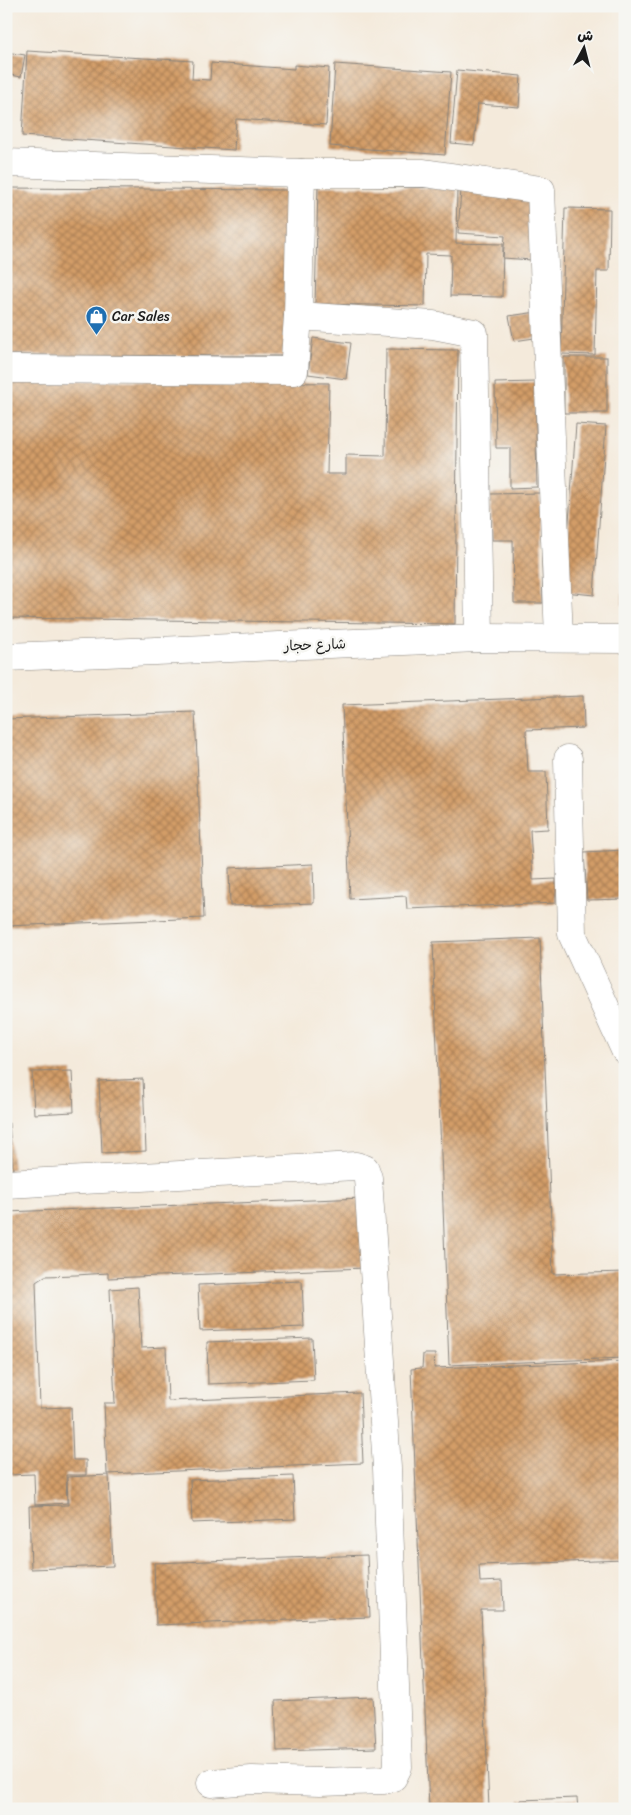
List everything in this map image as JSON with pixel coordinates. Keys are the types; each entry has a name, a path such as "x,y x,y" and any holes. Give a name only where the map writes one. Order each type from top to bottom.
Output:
{"lane":[{"path":"6,163 302,173 424,172 541,190 559,638"},
{"path":"6,369 294,371 298,316 302,173"},
{"path":"298,316 433,325 474,333 479,638"},
{"name":"شارع حجار","path":"6,657 479,638 625,639"},
{"path":"568,759 572,934 625,1050"},
{"path":"6,1184 356,1166 365,1169 368,1178 387,1468 398,1766 393,1777 384,1780 320,1782 252,1780 211,1783"}],"building":[{"path":"27,51 193,61 192,79 210,80 211,63 294,69 294,65 329,68 326,125 236,119 234,150 22,136"},
{"path":"6,52 25,55 21,77 6,74"},
{"path":"335,64 451,72 445,155 330,146"},
{"path":"457,70 521,76 519,107 478,104 474,145 451,143"},
{"path":"318,186 457,188 456,243 503,244 502,297 450,296 451,255 426,254 425,306 315,304"},
{"path":"6,188 287,190 287,356 6,355"},
{"path":"461,189 537,194 532,260 503,258 505,236 458,233"},
{"path":"565,208 610,209 609,271 597,271 595,355 561,354"},
{"path":"537,312 541,337 514,341 509,316"},
{"path":"313,338 351,343 346,379 308,374"},
{"path":"386,349 458,350 455,624 6,618 6,379 329,383 327,474 346,474 346,455 385,456"},
{"path":"564,357 607,357 607,413 564,413"},
{"path":"535,382 537,487 510,488 510,448 496,448 495,383"},
{"path":"576,424 606,426 594,595 564,592"},
{"path":"540,493 543,603 514,603 513,540 492,540 490,494"},
{"path":"623,507 625,507 625,605 622,605"},
{"path":"583,696 584,728 526,730 528,772 546,772 548,829 530,830 533,880 556,879 556,903 407,909 406,896 350,899 342,705"},
{"path":"195,712 204,918 6,926 6,719"},
{"path":"625,850 625,899 587,900 584,852"},
{"path":"313,864 314,903 230,906 229,868"},
{"path":"540,938 553,1274 625,1272 625,1358 449,1365 433,942"},
{"path":"72,1071 74,1112 34,1114 32,1072"},
{"path":"143,1079 146,1151 102,1153 99,1081"},
{"path":"6,1123 9,1123 13,1169 6,1170"},
{"path":"363,1198 365,1268 108,1278 108,1273 45,1276 36,1282 40,1408 71,1407 73,1460 86,1460 86,1475 66,1475 67,1503 35,1505 34,1474 6,1475 6,1212"},
{"path":"302,1281 304,1327 200,1331 198,1285"},
{"path":"138,1287 141,1348 166,1347 168,1401 360,1393 363,1463 107,1474 104,1403 115,1403 110,1289"},
{"path":"312,1338 314,1380 208,1384 207,1342"},
{"path":"423,1354 435,1354 434,1368 625,1361 625,1560 479,1565 480,1582 502,1581 503,1610 481,1610 489,1809 429,1809 411,1369 422,1368"},
{"path":"109,1475 113,1566 31,1569 29,1506 68,1505 67,1477"},
{"path":"293,1476 295,1519 192,1523 190,1480"},
{"path":"367,1555 370,1617 156,1625 154,1563"},
{"path":"373,1697 376,1748 277,1751 275,1701"},
{"path":"577,1798 578,1809 520,1809 520,1800"}],"place":[{"name":"Car Sales","path":"96,335"}]}
